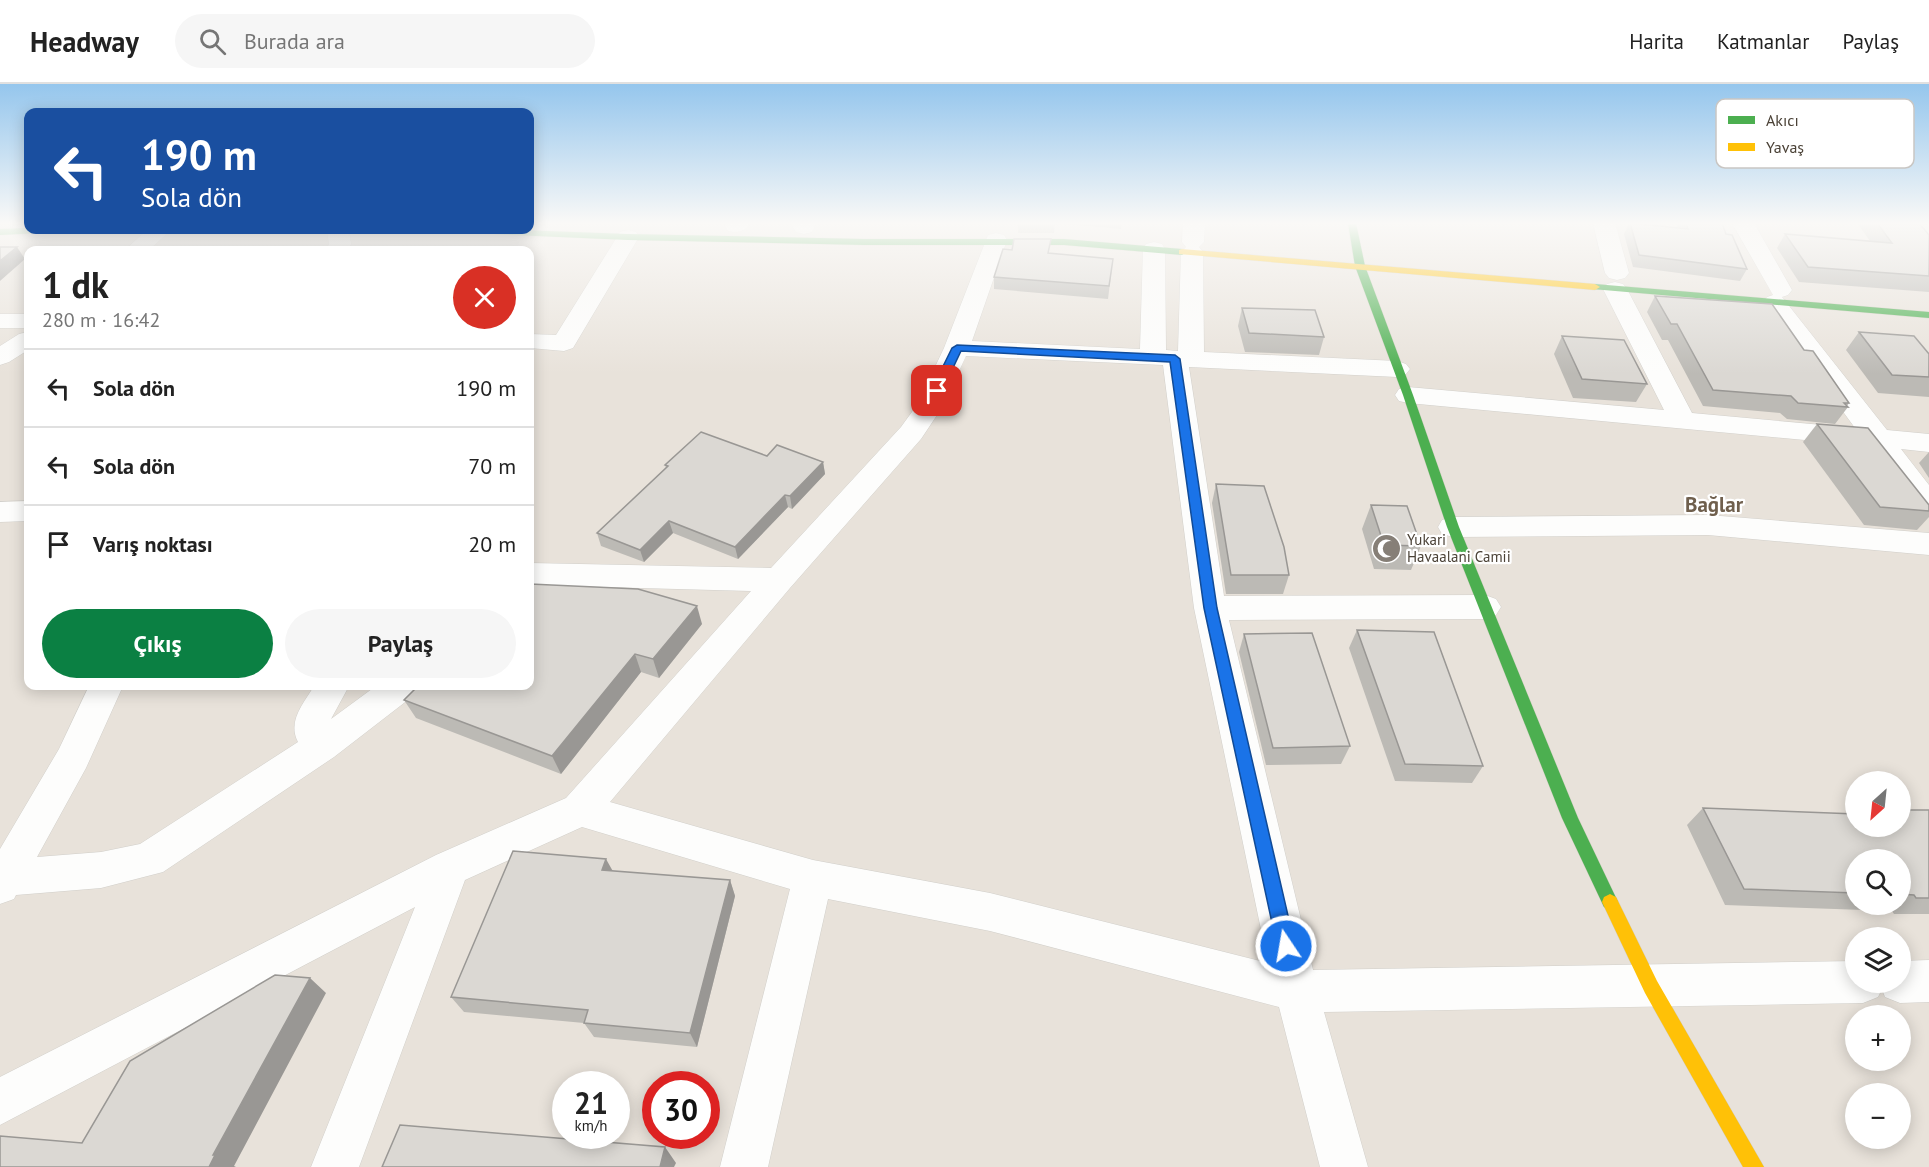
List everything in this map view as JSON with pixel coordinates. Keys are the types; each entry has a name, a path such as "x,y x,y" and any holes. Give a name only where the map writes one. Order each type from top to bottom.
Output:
{"main road":[{"path":"1363,274 1408,394 1453,527 1570,818 1651,987 1754,1167"},
{"path":"1563,274 1616,277 1929,315"},
{"path":"1695,281 1777,296 1929,301"}],"street":[{"path":"534,341 564,343 606,274"},
{"path":"0,1102 450,868 580,810 779,580 911,433 930,406 957,348 983,274"},
{"path":"1158,274 1173,358 1210,608 1296,991 1344,1167"},
{"path":"1173,358 1187,274"},
{"path":"1615,274 1682,420"},
{"path":"1767,274 1777,296 1876,438 1929,506"},
{"path":"0,321 24,321"},
{"path":"0,357 24,342"},
{"path":"957,348 1397,369"},
{"path":"1408,394 1929,443"},
{"path":"0,512 24,511"},
{"path":"1453,527 1708,525 1929,544"},
{"path":"534,574 779,580"},
{"path":"1210,608 1485,607"},
{"path":"2,882 73,757 104,690"},
{"path":"321,746 315,741 311,728 312,720 330,690"},
{"path":"2,882 101,870 150,860 321,746 396,690"},
{"path":"580,810 813,878 990,912 1296,991 1845,982"},
{"path":"335,1167 450,868"},
{"path":"744,1167 813,878"},
{"path":"1911,982 1929,981"}],"shaded area":[{"path":"0,274 24,274 24,690 534,690 534,274 1929,274 1929,1167 0,1167"}],"building":[{"path":"995,274 1111,274 1109,286 994,277"},
{"path":"1896,274 1929,274 1929,276"},
{"path":"1655,296 1772,304 1804,350 1813,351 1849,403 1844,403 1848,407 1798,403 1791,396 1713,390 1677,324 1671,324"},
{"path":"1242,308 1315,310 1324,337 1249,333"},
{"path":"1859,332 1914,336 1929,354 1929,377 1892,375"},
{"path":"1562,336 1624,340 1647,384 1582,379"},
{"path":"1817,424 1868,428 1929,505 1929,511 1880,507"},
{"path":"701,432 767,456 777,445 823,462 790,496 785,495 735,547 669,521 640,550 597,533 668,466 665,465"},
{"path":"1216,484 1264,486 1284,547 1289,575 1231,575"},
{"path":"1371,505 1407,506 1421,546 1384,545"},
{"path":"534,584 638,589 697,606 653,659 635,654 552,756 404,700 414,690 534,690"},
{"path":"1357,630 1434,632 1483,766 1405,764"},
{"path":"1312,633 1350,746 1273,748 1244,634"},
{"path":"1703,808 1845,814 1845,837 1911,837 1911,810 1929,810 1929,898 1916,898 1911,895 1911,849 1845,849 1845,893 1744,889"},
{"path":"513,851 606,859 602,870 730,880 690,1033 584,1023 588,1010 451,997"},
{"path":"275,975 310,978 213,1155 215,1155 209,1167 0,1167 0,1136 82,1143 130,1061"},
{"path":"400,1125 552,1138 552,1149 630,1149 630,1144 642,1145 642,1149 664,1149 660,1167 382,1167"}],"traffic: fast":[{"path":"1363,274 1408,395 1453,527 1570,818 1610,902"},
{"path":"1595,287 1929,315"}],"traffic: slow":[{"path":"1436,274 1595,287"},
{"path":"1610,902 1651,987 1754,1167"}],"place":[{"name":"Yukari Havaalani Camii","path":"1386,549"}],"district":[{"name":"Bağlar","path":"1714,505"}],"route":[{"path":"937,391 957,348 1175,359 1210,608 1286,946"}]}
